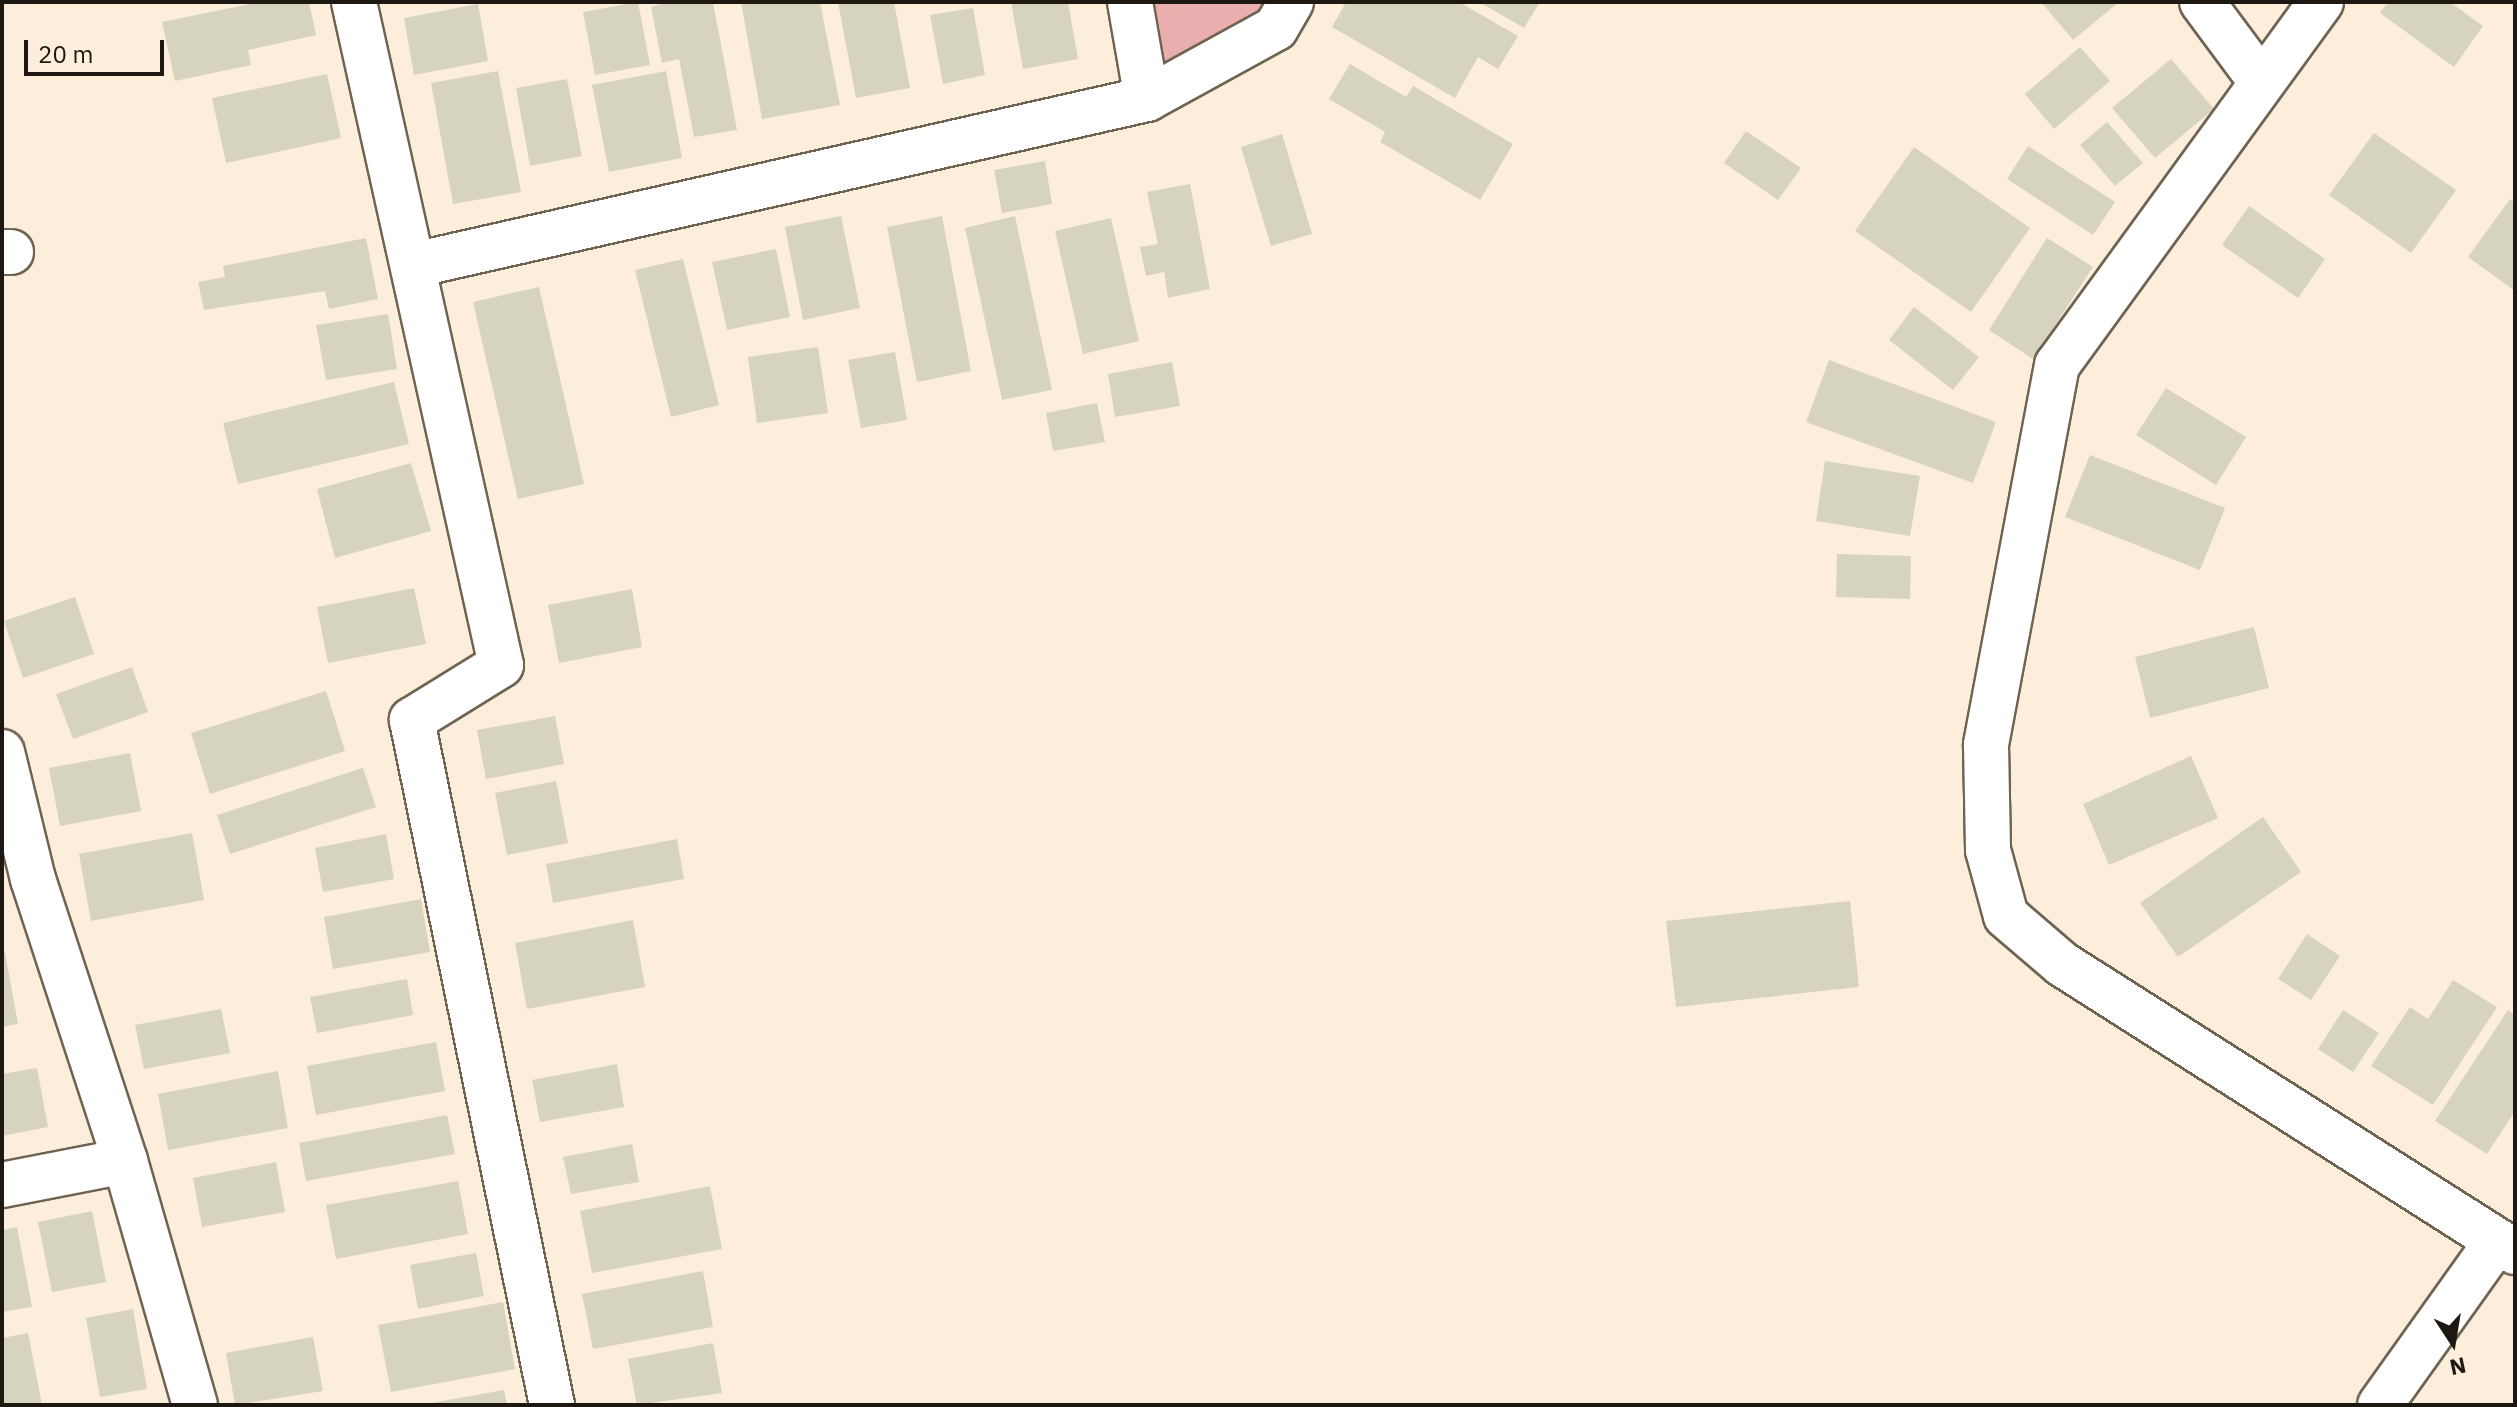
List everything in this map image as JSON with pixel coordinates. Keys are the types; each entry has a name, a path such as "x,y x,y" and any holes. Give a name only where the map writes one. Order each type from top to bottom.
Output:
{"street":[{"path":"354,2 501,665 412,720 552,1405"},
{"path":"1130,2 1147,99"},
{"path":"414,265 1147,99 1276,28 1291,2"},
{"path":"2202,2 2260,80"},
{"path":"2321,2 2260,80 2057,365 1986,745 1988,850 2006,916 2062,964 2506,1247 2380,1405"},
{"path":"2,752 18,883 125,1161 195,1405"},
{"path":"2,1185 125,1161"}],"shaded area":[{"path":"1130,2 1291,2 1147,99"}],"building":[{"path":"260,2 309,2 316,35 248,50 251,65 175,81 162,22"},
{"path":"638,2 650,65 595,75 583,12"},
{"path":"668,2 713,2 737,130 694,137 679,59 662,63 651,7"},
{"path":"741,2 820,2 840,105 762,119"},
{"path":"838,2 894,2 910,88 856,98"},
{"path":"1011,2 1068,2 1078,59 1023,69"},
{"path":"1346,2 1459,2 1518,36 1498,69 1478,57 1455,98 1332,27"},
{"path":"1479,2 1540,2 1524,28"},
{"path":"2041,2 2119,2 2073,40"},
{"path":"2388,2 2450,2 2483,26 2454,67 2380,13"},
{"path":"478,4 488,61 414,75 404,18"},
{"path":"973,8 985,75 943,84 930,15"},
{"path":"2080,47 2110,81 2054,129 2025,94"},
{"path":"2171,59 2214,109 2155,158 2112,108"},
{"path":"1350,64 1406,97 1413,86 1513,144 1480,200 1380,142 1385,132 1329,99"},
{"path":"498,71 521,192 453,204 431,83"},
{"path":"666,71 682,158 609,172 592,85"},
{"path":"327,74 341,138 226,163 212,98"},
{"path":"567,79 582,156 530,166 516,88"},
{"path":"2107,122 2143,163 2115,186 2080,145"},
{"path":"1746,131 1801,168 1778,200 1724,163"},
{"path":"2374,133 2456,190 2411,253 2329,195"},
{"path":"1282,134 1312,234 1271,246 1241,147"},
{"path":"2028,146 2115,202 2093,235 2007,179"},
{"path":"1914,147 2030,228 1971,312 1855,231"},
{"path":"1045,161 1052,204 1002,213 994,170"},
{"path":"1190,184 1210,289 1168,298 1164,272 1146,276 1140,247 1158,244 1147,192"},
{"path":"2510,199 2515,202 2515,291 2468,257"},
{"path":"2249,206 2325,259 2298,298 2222,245"},
{"path":"841,216 860,308 803,320 785,227"},
{"path":"942,216 971,371 917,382 887,227"},
{"path":"1015,216 1052,390 1002,400 965,228"},
{"path":"1111,218 1139,341 1083,354 1055,231"},
{"path":"366,238 378,299 329,309 325,291 204,310 198,282 225,277 223,266"},
{"path":"2047,238 2093,267 2033,359 1989,330"},
{"path":"776,249 790,317 727,330 712,262"},
{"path":"683,259 719,405 671,417 635,270"},
{"path":"539,287 584,484 518,499 473,302"},
{"path":"1914,307 1979,357 1953,390 1889,340"},
{"path":"388,314 397,369 326,380 316,325"},
{"path":"818,347 828,413 757,423 748,357"},
{"path":"895,352 907,420 861,428 848,360"},
{"path":"1829,360 1996,422 1973,483 1806,422"},
{"path":"1172,362 1180,406 1115,417 1108,374"},
{"path":"394,382 409,444 238,484 223,423"},
{"path":"2166,388 2246,437 2216,485 2136,435"},
{"path":"1097,403 1105,442 1053,451 1046,413"},
{"path":"2090,455 2225,508 2200,570 2065,517"},
{"path":"1825,461 1920,476 1910,536 1816,521"},
{"path":"411,463 431,531 335,558 317,489"},
{"path":"1837,554 1911,556 1910,599 1836,597"},
{"path":"414,588 426,644 328,663 317,607"},
{"path":"632,589 642,647 559,663 548,605"},
{"path":"75,597 94,654 23,678 4,621"},
{"path":"2254,627 2269,688 2150,718 2135,657"},
{"path":"132,667 148,712 73,739 56,694"},
{"path":"326,691 345,751 210,794 191,733"},
{"path":"555,716 564,764 486,779 477,730"},
{"path":"130,753 141,811 60,826 49,768"},
{"path":"2191,756 2218,818 2109,865 2083,804"},
{"path":"363,768 376,807 230,854 217,815"},
{"path":"556,781 568,843 507,855 495,793"},
{"path":"2263,817 2301,872 2178,957 2140,903"},
{"path":"192,833 204,900 91,921 79,854"},
{"path":"386,834 394,879 323,892 315,848"},
{"path":"677,839 684,879 553,903 546,864"},
{"path":"421,899 430,952 333,969 324,917"},
{"path":"1850,901 1859,987 1676,1007 1666,921"},
{"path":"633,920 645,987 527,1009 515,943"},
{"path":"2307,934 2340,956 2311,1000 2278,979"},
{"path":"5,952 18,1024 2,1027 2,953"},
{"path":"407,979 413,1015 317,1033 310,997"},
{"path":"2453,980 2497,1007 2433,1105 2371,1066 2410,1007 2428,1019"},
{"path":"221,1009 230,1053 144,1069 135,1025"},
{"path":"2343,1010 2379,1033 2353,1072 2318,1049"},
{"path":"2508,1010 2515,1015 2515,1111 2487,1154 2435,1121"},
{"path":"436,1042 445,1091 316,1115 307,1066"},
{"path":"617,1064 624,1107 540,1122 532,1080"},
{"path":"37,1068 48,1127 2,1136 2,1074"},
{"path":"278,1071 288,1128 168,1150 158,1094"},
{"path":"447,1115 455,1154 306,1181 299,1143"},
{"path":"632,1144 639,1182 571,1194 563,1157"},
{"path":"276,1162 285,1212 202,1227 193,1178"},
{"path":"458,1181 468,1234 336,1259 326,1205"},
{"path":"710,1186 722,1249 592,1273 580,1211"},
{"path":"92,1211 106,1282 52,1292 38,1222"},
{"path":"17,1227 32,1307 2,1312 2,1230"},
{"path":"476,1253 484,1296 418,1309 410,1265"},
{"path":"703,1271 713,1327 593,1349 582,1294"},
{"path":"503,1302 515,1369 391,1392 378,1325"},
{"path":"133,1309 147,1389 100,1397 86,1318"},
{"path":"28,1333 42,1405 2,1405 2,1338"},
{"path":"313,1337 323,1391 235,1405 226,1353"},
{"path":"713,1343 722,1393 637,1405 628,1359"},
{"path":"504,1390 507,1405 431,1405 431,1403"}]}
